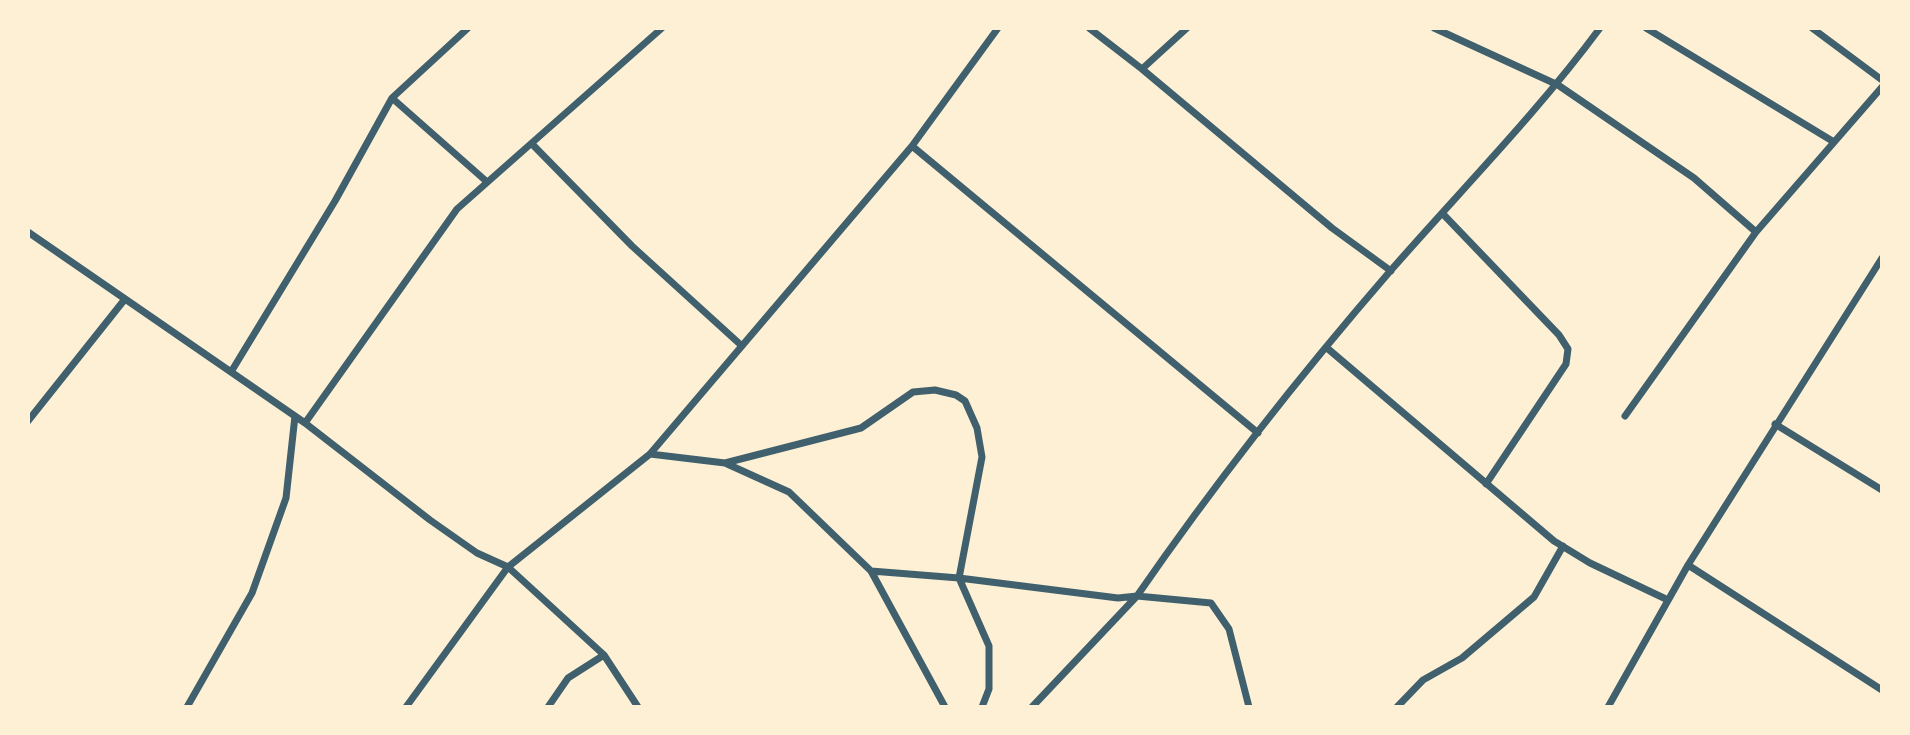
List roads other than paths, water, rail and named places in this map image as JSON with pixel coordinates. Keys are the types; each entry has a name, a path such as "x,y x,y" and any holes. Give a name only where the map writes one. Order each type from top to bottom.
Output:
{"street":[{"path":"231,372 335,201 392,98 468,28"},
{"path":"305,423 457,209 486,181 533,145 662,28"},
{"path":"406,707 508,567 650,454 912,146 998,28"},
{"path":"1088,28 1142,69 1332,228 1391,271"},
{"path":"1142,69 1187,28"},
{"path":"1434,28 1558,85 1694,178 1756,232"},
{"path":"1032,707 1137,596 1202,503 1327,348 1391,271 1558,85 1600,28"},
{"path":"1646,28 1834,142"},
{"path":"1812,28 1830,44 1882,80"},
{"path":"1625,416 1756,232 1882,87"},
{"path":"392,98 486,181"},
{"path":"533,145 632,246 742,346"},
{"path":"912,146 1258,433"},
{"path":"1442,214 1559,335 1568,349 1566,364 1486,484"},
{"path":"28,232 305,423 430,520 477,552 508,567 604,655 638,707"},
{"path":"1610,707 1688,565 1882,258"},
{"path":"28,421 125,299"},
{"path":"1327,348 1563,546 1590,563 1668,600"},
{"path":"725,463 861,428 914,392 935,390 956,394 971,412 982,457 959,578 989,646 989,689 982,707"},
{"path":"187,707 252,593 286,498 295,416"},
{"path":"1775,424 1882,490"},
{"path":"650,454 725,463 789,492 871,572 945,707"},
{"path":"1397,707 1423,680 1462,658 1534,597 1563,546"},
{"path":"1688,565 1882,690"},
{"path":"871,572 959,578 1118,598 1137,596 1211,603 1229,629 1249,707"},
{"path":"548,707 568,678 604,655"}]}
